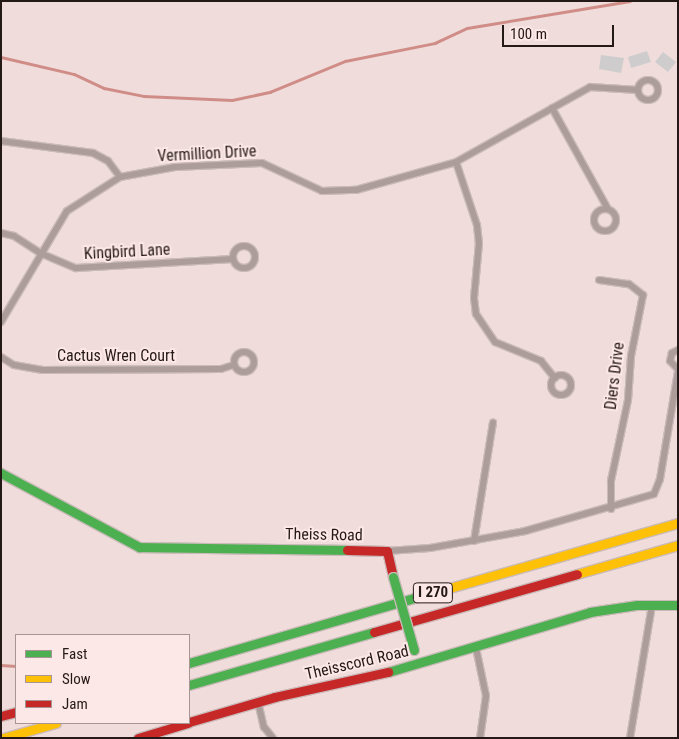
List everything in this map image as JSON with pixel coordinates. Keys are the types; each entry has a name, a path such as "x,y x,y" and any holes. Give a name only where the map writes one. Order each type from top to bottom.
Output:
{"main road":[{"name":"Theiss Road","path":"1,473 139,547 170,550 387,551"},
{"name":"I 270","path":"190,663 678,523"},
{"name":"I 270","path":"190,685 678,545"},
{"name":"Theisscord Road","path":"190,722 258,702 419,665 387,551"},
{"path":"419,665 590,612 652,605 678,606"},
{"path":"1,716 15,712"},
{"path":"3,738 52,724"},
{"name":"Theisscord Road","path":"138,738 185,724"}],"street":[{"name":"Vermillion Drive","path":"1,322 40,253 67,211 120,177 175,167 262,163 322,191 337,192 456,162 590,87 638,90"},
{"path":"552,108 608,209"},
{"path":"1,141 93,153 108,161 120,177"},
{"path":"456,162 477,224 479,243 474,298 476,314 496,342 540,361 555,378"},
{"name":"Kingbird Lane","path":"1,233 14,236 40,253 76,268 233,259"},
{"name":"Diers Drive","path":"599,280 629,284 643,294 631,356 628,400 611,481 611,509"},
{"path":"675,412 678,370 670,361 672,353 678,350"},
{"name":"Cactus Wren Court","path":"1,357 14,365 44,370 222,369 234,365"},
{"name":"Theiss Road","path":"387,551 423,549 474,541 611,509 657,491 675,412"},
{"path":"474,541 493,423"},
{"path":"630,738 652,605"},
{"path":"476,648 486,696 480,738"},
{"path":"258,702 264,727 273,738"}],"building":[{"path":"647,51 651,62 631,68 628,57"},
{"path":"663,52 676,62 668,72 655,62"},
{"path":"601,55 624,58 621,73 599,69"}],"waterway":[{"path":"1,57 74,74 104,88 144,96 232,100 270,92 345,61 435,43 467,28 630,1"},
{"path":"1,665 15,666"}],"traffic: fast":[{"path":"1,473 139,547 347,550"},
{"path":"393,577 414,650"},
{"path":"190,663 439,591"},
{"path":"388,672 590,612 637,605 678,605"},
{"path":"190,685 374,632"}],"traffic: slow":[{"path":"439,591 678,523"},
{"path":"577,574 678,545"},
{"path":"3,738 52,724"}],"traffic: jam":[{"path":"347,550 387,551 393,577"},
{"path":"374,632 577,574"},
{"path":"190,722 275,697 388,672"},
{"path":"1,716 15,712"},
{"path":"138,738 185,724"}]}
